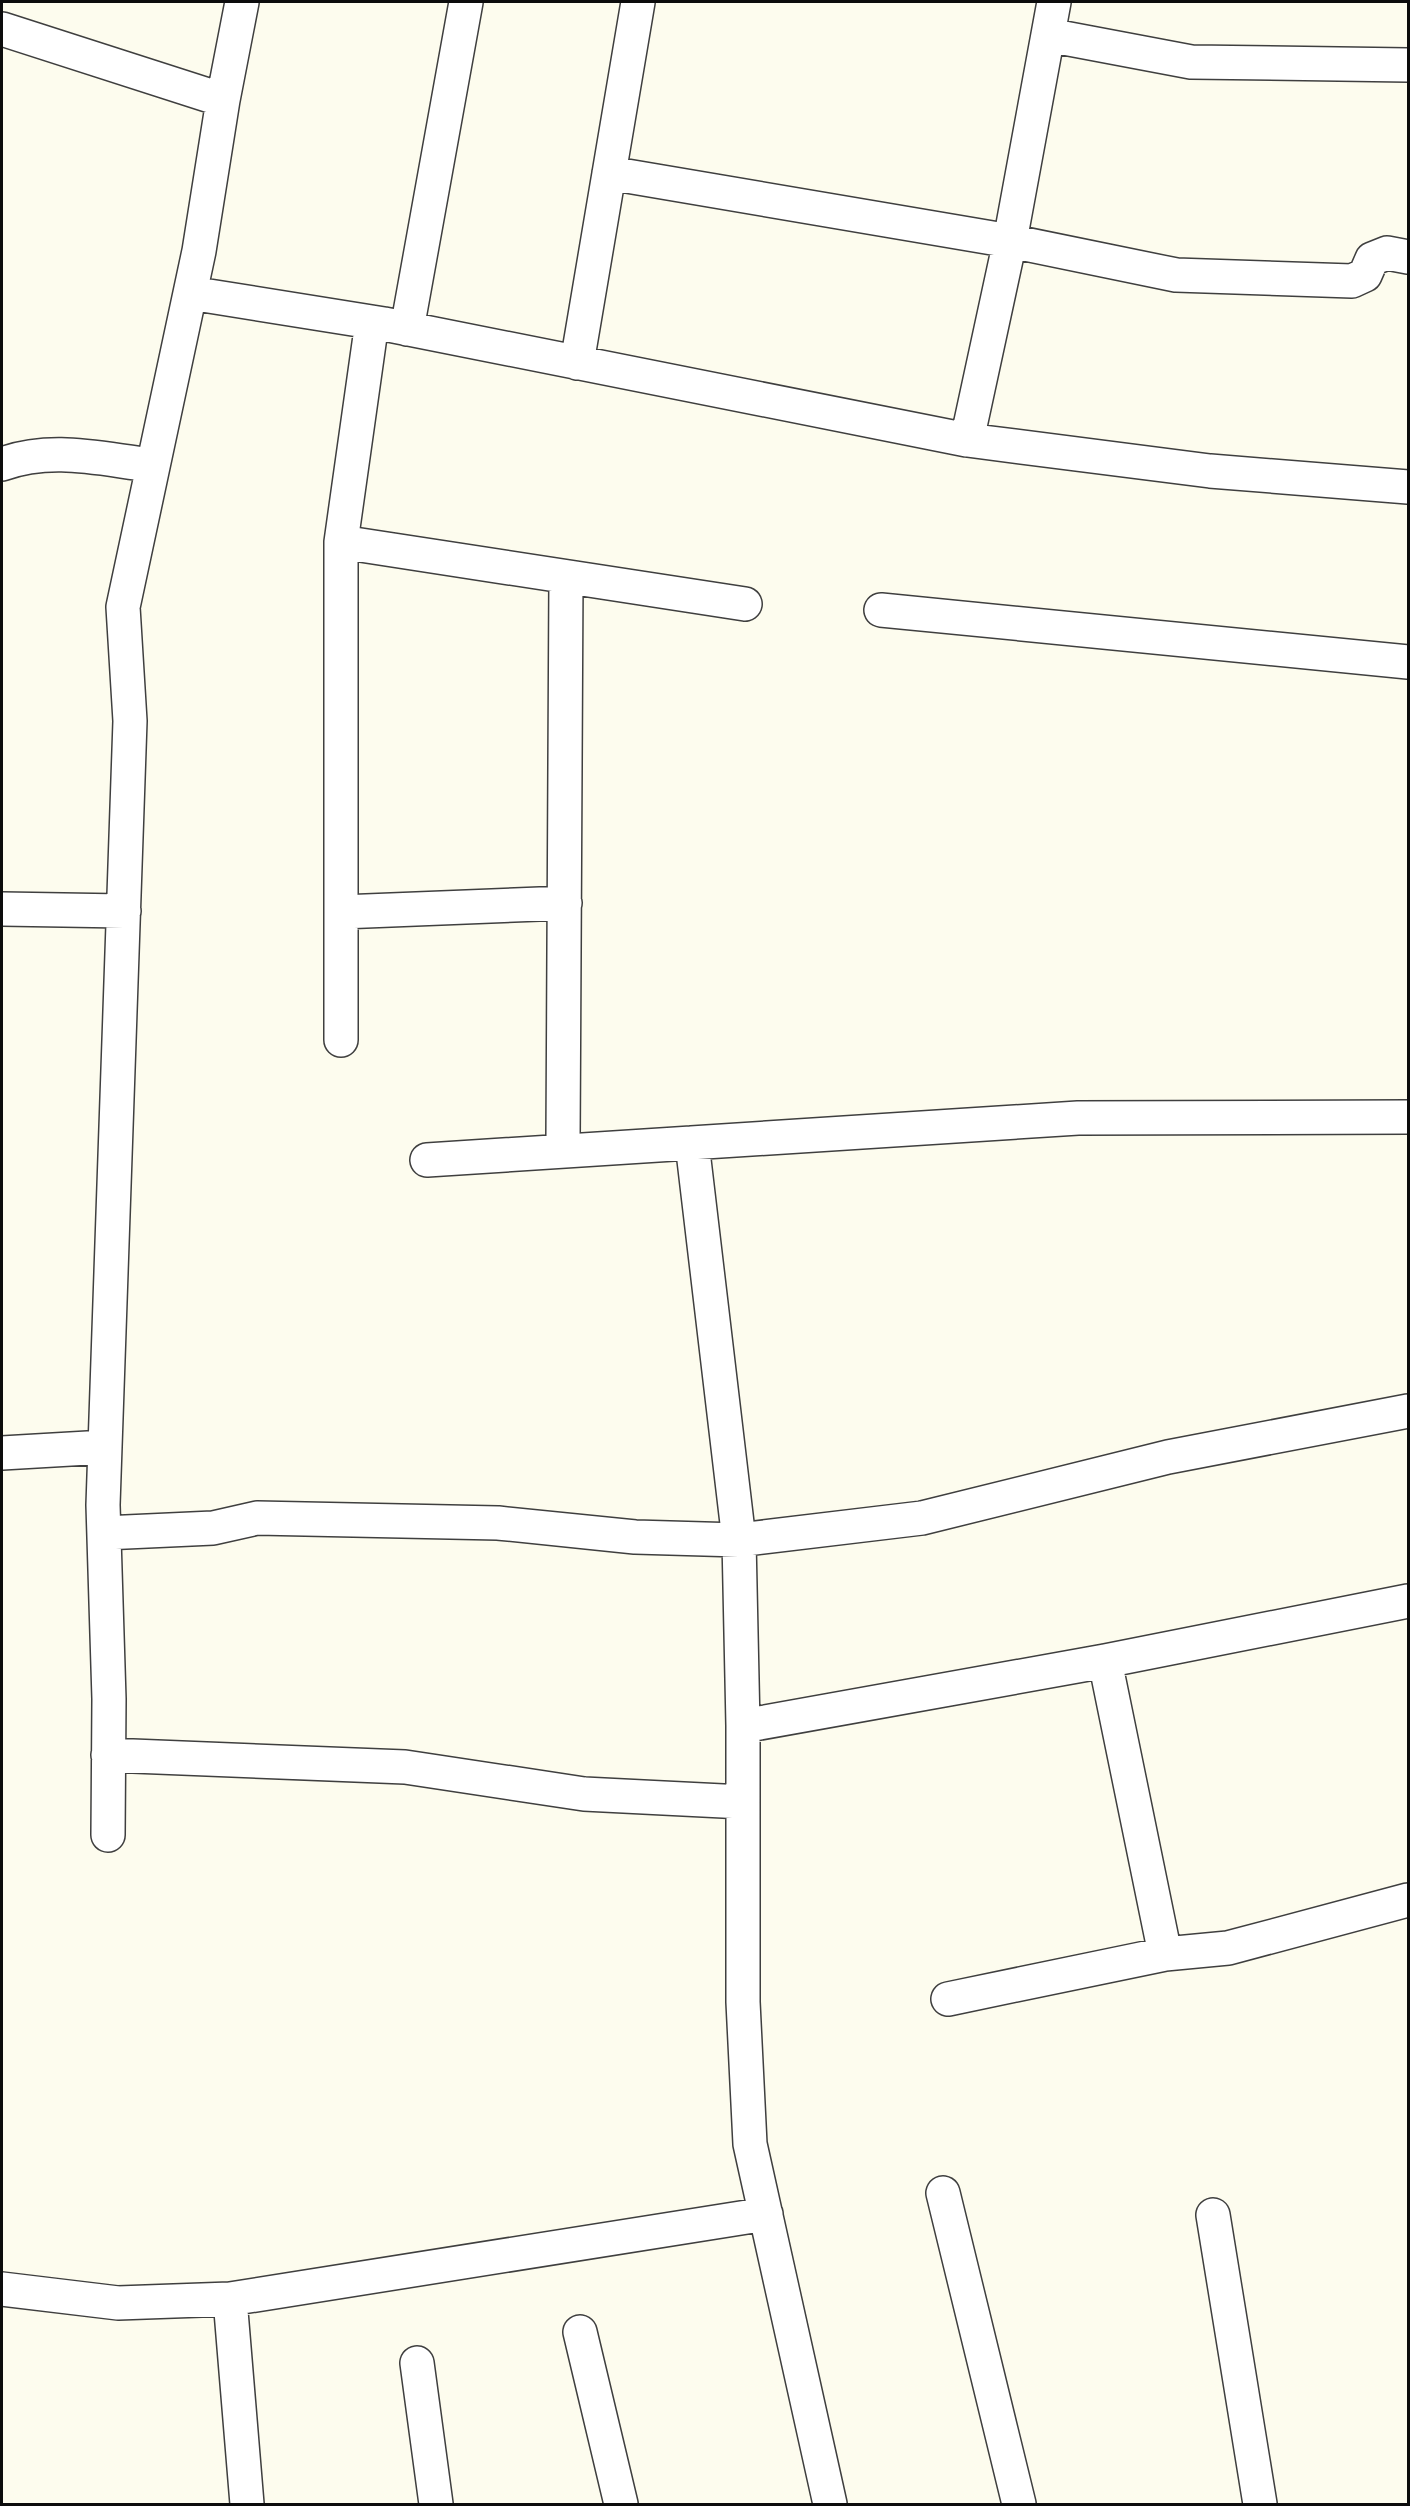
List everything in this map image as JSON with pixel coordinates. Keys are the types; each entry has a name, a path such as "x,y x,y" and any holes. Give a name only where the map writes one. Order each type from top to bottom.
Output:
{"street":[{"path":"108,1835 105,1446 130,721 123,607 199,251 223,100 242,2"},
{"path":"407,329 466,2"},
{"path":"577,363 638,2"},
{"path":"967,440 1010,241 1054,2"},
{"path":"2,29 223,100"},
{"path":"1048,35 1191,62 1408,64"},
{"path":"609,173 1010,241 1176,275 1353,281 1365,275 1372,259 1387,253 1408,257"},
{"path":"190,293 372,322 967,440 1210,471 1408,487"},
{"path":"341,1040 341,542 372,322"},
{"path":"2,464 24,456 57,453 152,465"},
{"path":"341,542 745,604"},
{"path":"563,1141 566,577"},
{"path":"881,610 1408,662"},
{"path":"341,912 565,903"},
{"path":"2,909 124,911"},
{"path":"427,1160 1078,1118 1408,1117"},
{"path":"692,1143 739,1540 743,1726 743,2002 750,2145 831,2505"},
{"path":"104,1533 213,1528 257,1518 498,1523 635,1537 739,1540 922,1518 1168,1458 1408,1411"},
{"path":"2,1453 105,1446"},
{"path":"743,1726 1105,1661 1408,1601"},
{"path":"1105,1661 1165,1954"},
{"path":"108,1755 405,1767 584,1794 743,1802"},
{"path":"948,1999 1165,1954 1228,1948 1408,1900"},
{"path":"943,2193 1020,2505"},
{"path":"2,2289 118,2303 230,2299 766,2214"},
{"path":"1213,2215 1260,2505"},
{"path":"230,2299 247,2505"},
{"path":"580,2332 621,2505"},
{"path":"417,2363 436,2505"}]}
